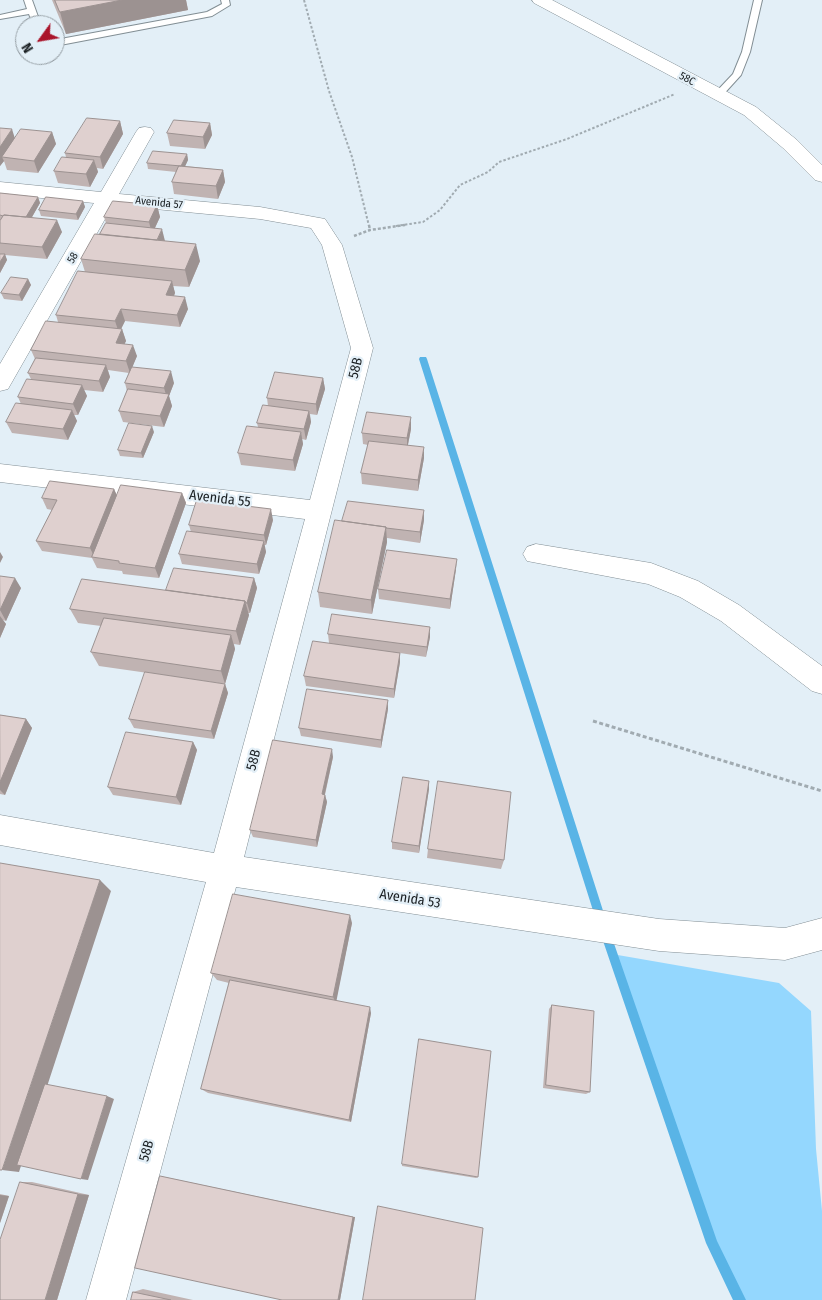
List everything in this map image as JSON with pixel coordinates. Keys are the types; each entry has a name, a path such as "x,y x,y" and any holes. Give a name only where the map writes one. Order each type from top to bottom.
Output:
{"street":[{"name":"58C","path":"540,0 750,111 790,144 822,176"},
{"name":"58","path":"0,383 109,198 145,132"},
{"name":"Avenida 57","path":"0,188 260,213 318,222"},
{"name":"58B","path":"106,1300 225,870 362,348 332,245 318,222"},
{"name":"Avenida 55","path":"0,473 320,511"},
{"path":"536,554 651,574 689,589 730,613 822,682"},
{"name":"Avenida 53","path":"0,830 225,870 659,935 785,944 822,934"}],"lane":[{"path":"28,0 33,15"},
{"path":"65,41 209,14 226,5 225,0"},
{"path":"718,95 737,75 746,52 758,0"},
{"path":"0,17 31,11"}],"path":[{"path":"304,0 329,91 352,157 370,230"},
{"path":"332,245 370,230 423,222 440,210 460,185 488,172 499,162 567,139 699,84"},
{"path":"593,721 822,791"}],"shaded area":[{"path":"612,954 779,983 811,1011 816,1149 822,1211 822,1300 740,1300 712,1243"}],"building":[{"path":"55,0 122,0 60,12"},
{"path":"87,118 120,121 100,157 65,153"},
{"path":"174,120 210,123 203,137 167,133"},
{"path":"0,128 12,129 0,147"},
{"path":"21,129 52,132 34,161 2,157"},
{"path":"153,151 187,154 181,166 147,163"},
{"path":"62,157 94,160 86,174 54,171"},
{"path":"179,166 223,170 216,186 172,182"},
{"path":"0,193 38,197 26,217 3,216 0,215"},
{"path":"46,197 83,201 76,214 39,210"},
{"path":"113,201 157,205 149,222 104,217"},
{"path":"4,215 57,220 42,247 0,243 0,221"},
{"path":"106,223 162,229 157,240 100,234"},
{"path":"95,234 196,244 185,270 81,259"},
{"path":"0,254 5,254 0,262"},
{"path":"78,271 172,281 166,295 185,297 177,315 121,309 115,321 56,315"},
{"path":"11,277 28,279 19,295 1,293"},
{"path":"46,321 122,329 116,343 133,345 126,361 31,350"},
{"path":"36,358 106,365 99,381 28,373"},
{"path":"132,367 171,371 164,388 125,383"},
{"path":"275,372 323,378 316,404 267,398"},
{"path":"27,379 82,385 73,404 18,397"},
{"path":"128,389 169,394 160,416 119,411"},
{"path":"16,403 72,410 63,429 6,422"},
{"path":"263,405 309,411 304,429 257,423"},
{"path":"367,412 411,417 407,438 362,433"},
{"path":"129,423 152,426 141,453 118,450"},
{"path":"247,426 301,432 293,460 238,453"},
{"path":"369,441 424,447 418,480 361,473"},
{"path":"50,481 114,489 90,548 36,541 57,500 42,498"},
{"path":"121,485 182,493 155,568 92,557"},
{"path":"197,500 271,509 264,535 189,525"},
{"path":"348,501 424,510 420,532 342,521"},
{"path":"335,520 386,527 371,600 318,592"},
{"path":"187,531 264,541 257,564 179,554"},
{"path":"387,550 457,559 450,599 378,589"},
{"path":"174,568 254,578 247,603 245,601 166,590"},
{"path":"0,576 15,578 0,610"},
{"path":"82,579 245,601 236,631 70,609"},
{"path":"332,614 430,627 427,647 328,634"},
{"path":"104,618 231,635 221,671 91,652"},
{"path":"313,641 400,653 394,689 304,676"},
{"path":"145,672 225,684 211,731 129,719"},
{"path":"307,689 388,700 381,740 299,728"},
{"path":"0,715 26,719 0,782"},
{"path":"126,732 193,742 176,797 108,787"},
{"path":"273,740 332,749 322,794 325,795 316,840 250,830"},
{"path":"403,777 429,781 419,846 392,842"},
{"path":"438,781 511,792 504,860 428,849"},
{"path":"0,863 100,880 2,1170 0,1170"},
{"path":"233,894 350,915 333,997 211,973"},
{"path":"230,980 370,1007 349,1120 201,1089"},
{"path":"552,1005 594,1011 590,1092 546,1085"},
{"path":"419,1039 491,1051 478,1177 402,1164"},
{"path":"45,1084 107,1096 81,1179 17,1165"},
{"path":"160,1176 353,1217 338,1300 282,1300 135,1268"},
{"path":"20,1182 78,1194 45,1300 0,1300 0,1240"},
{"path":"378,1206 483,1228 475,1300 363,1300"},
{"path":"133,1292 171,1300 131,1300"}],"waterway":[{"path":"423,359 601,920"},
{"path":"605,932 712,1243 740,1300"}]}
